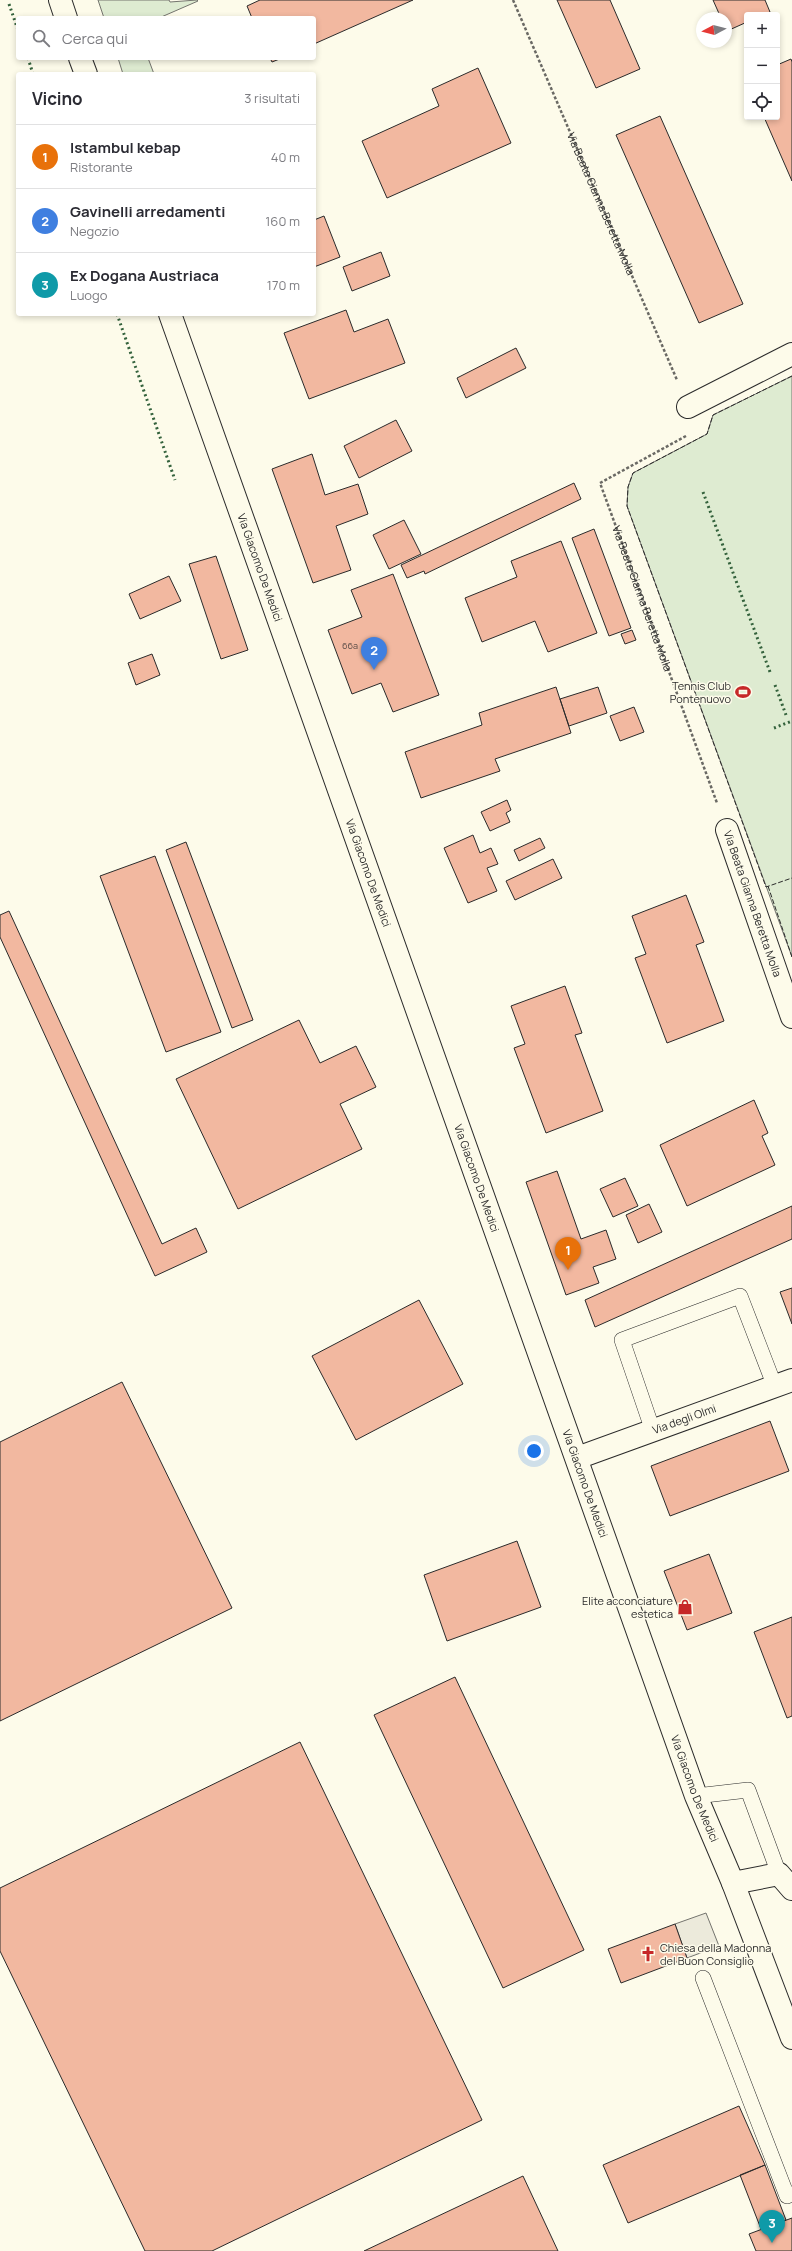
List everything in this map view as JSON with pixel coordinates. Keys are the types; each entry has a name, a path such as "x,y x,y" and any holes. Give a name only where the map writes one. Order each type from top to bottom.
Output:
{"main road":[{"path":"60,0 65,16"},
{"path":"81,60 85,72"},
{"name":"Via Giacomo De Medici","path":"171,316 340,798 577,1458 696,1796 785,2001 792,2038"},
{"path":"688,407 792,354"},
{"name":"Via Beata Gianna Beretta Molla","path":"727,830 792,1017"},
{"name":"Via degli Olmi","path":"577,1458 784,1383"},
{"path":"733,1883 786,1882"}],"lane":[{"path":"653,1431 622,1340 740,1296 784,1383"},
{"path":"696,1796 748,1790 786,1882"},
{"path":"703,1978 787,2196 792,2194"}],"path":[{"name":"Via Beata Gianna Beretta Molla","path":"513,0 688,407 690,434 600,483 727,830"}],"green space":[{"path":"98,0 169,0 170,2 198,1 164,16 103,16"},
{"path":"119,60 149,60 153,72 122,72"},
{"name":"Tennis Club Pontenuovo","path":"792,376 792,957 627,506 628,487 633,473 707,434 713,415"}],"shaded area":[{"path":"706,1913 719,1946 687,1958 675,1924"}],"building":[{"path":"260,0 413,0 316,43 316,16 251,16 247,6"},
{"path":"557,0 610,0 640,69 596,88"},
{"path":"713,0 765,0 770,12 744,12 744,23 732,29 732,12 718,12"},
{"path":"791,59 792,62 792,181 765,120 780,120 780,64"},
{"path":"478,68 511,143 387,198 362,141 439,106 432,89"},
{"path":"660,116 743,304 699,323 616,135"},
{"path":"324,216 340,257 316,266 316,219"},
{"path":"381,252 390,276 352,291 343,267"},
{"path":"346,310 354,332 388,319 405,363 309,399 284,333"},
{"path":"516,348 526,368 466,398 457,378"},
{"path":"396,420 412,451 359,478 344,446"},
{"path":"312,454 325,495 358,484 368,514 336,526 351,570 313,583 272,469"},
{"path":"574,483 581,499 425,574 424,571 407,578 401,565"},
{"path":"404,520 421,554 389,569 373,535"},
{"path":"594,529 631,628 609,636 572,538"},
{"path":"561,541 597,633 548,652 535,621 482,642 465,598 517,577 511,561"},
{"path":"216,556 248,650 221,659 189,564"},
{"path":"393,574 439,695 393,712 381,683 352,694 328,630 362,617 351,590"},
{"path":"169,576 181,601 140,619 129,594"},
{"path":"632,630 636,640 625,644 621,634"},
{"path":"152,654 160,675 136,685 128,663"},
{"path":"556,687 571,733 495,759 500,771 421,798 405,752 482,725 479,713"},
{"path":"598,687 607,713 569,726 560,699"},
{"path":"634,707 644,732 620,741 610,716"},
{"path":"507,800 511,810 506,813 510,822 490,831 481,812"},
{"path":"473,835 480,853 491,848 498,864 487,868 497,891 468,903 444,848"},
{"path":"540,838 545,848 519,861 514,850"},
{"path":"186,842 253,1020 232,1028 166,850"},
{"path":"155,856 221,1032 166,1052 100,876"},
{"path":"553,859 562,878 515,900 506,881"},
{"path":"686,895 704,942 696,945 724,1021 667,1043 635,958 646,954 632,916"},
{"path":"9,911 162,1244 196,1228 207,1252 155,1276 0,937 0,915"},
{"path":"565,986 582,1033 575,1035 603,1111 546,1133 514,1048 525,1044 511,1006"},
{"path":"299,1020 320,1063 356,1046 376,1087 340,1104 362,1149 238,1209 176,1079"},
{"path":"754,1100 768,1133 762,1136 775,1165 687,1206 660,1145"},
{"path":"557,1171 581,1239 606,1230 616,1259 593,1267 599,1283 566,1295 526,1182"},
{"path":"625,1178 638,1206 613,1217 600,1189"},
{"path":"649,1204 662,1232 638,1243 626,1215"},
{"path":"792,1206 792,1239 595,1327 585,1300"},
{"path":"792,1288 792,1324 780,1292"},
{"path":"419,1300 463,1384 356,1440 312,1356"},
{"path":"122,1382 232,1608 0,1721 0,1442"},
{"path":"770,1421 789,1471 670,1516 651,1466"},
{"path":"517,1541 541,1607 447,1641 424,1575"},
{"path":"709,1554 732,1613 687,1630 664,1571"},
{"path":"792,1617 792,1716 787,1718 754,1632"},
{"path":"455,1677 584,1950 503,1988 374,1715"},
{"path":"300,1742 482,2120 212,2251 145,2251 0,1951 0,1888"},
{"name":"Chiesa della Madonna del Buon Consiglio","path":"675,1924 687,1958 621,1983 608,1949"},
{"path":"739,2106 765,2165 628,2223 603,2165"},
{"path":"765,2165 786,2220 761,2229 740,2175"},
{"path":"523,2176 558,2251 364,2251"},
{"path":"792,2218 792,2251 756,2251 749,2234"}],"hedge":[{"path":"9,4 16,24"},
{"path":"29,60 32,72"},
{"path":"118,316 175,480"},
{"path":"703,492 770,672"},
{"path":"775,685 786,715"},
{"path":"774,728 792,721"}],"fence":[{"path":"792,376 713,415 707,434 633,473 628,487 627,506 766,887 792,878"},
{"path":"768,886 792,957"}],"place":[{"name":"Gavinelli arredamenti","path":"374,670"},
{"name":"Tennis Club Pontenuovo","path":"743,692"},
{"name":"Istambul kebap","path":"568,1270"},
{"name":"Elite acconciature estetica","path":"685,1607"},
{"name":"Chiesa della Madonna del Buon Consiglio","path":"648,1954"},
{"name":"Ex Dogana Austriaca","path":"772,2243"}]}
